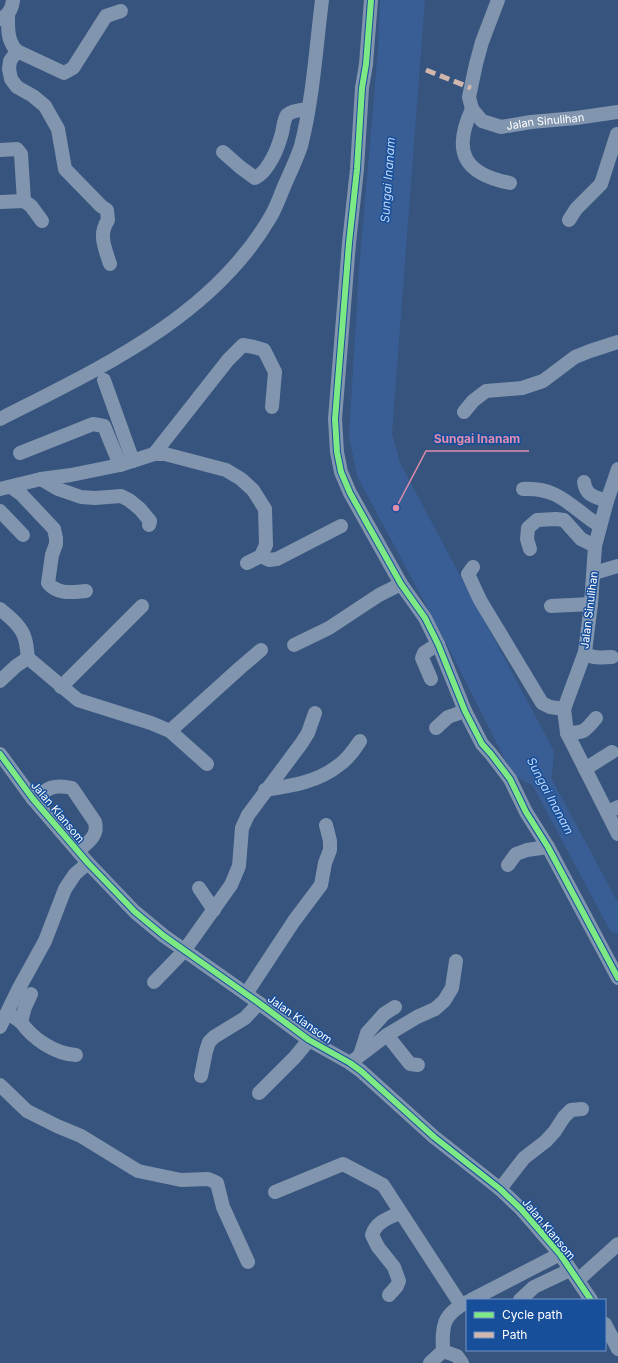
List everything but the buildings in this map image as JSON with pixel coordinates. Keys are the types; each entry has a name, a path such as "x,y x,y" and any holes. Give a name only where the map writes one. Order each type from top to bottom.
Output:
{"street":[{"path":"13,0 11,9 4,16 12,46 17,51 64,73 73,68 106,16 121,11"},
{"path":"0,419 126,352 162,329 208,293 225,277 258,237 272,214 300,148 308,109 322,0"},
{"path":"371,0 366,64 362,88 357,169 349,243 335,419 337,452 341,472 350,493 401,584 425,618 438,644 465,711 482,744 510,779 526,812 548,847 618,978"},
{"path":"498,0 482,42 476,64 469,97 472,109 462,134 462,150 470,165 479,172 492,178 510,183"},
{"path":"17,51 10,61 9,69 11,79 17,88 33,96 45,106 58,129 65,168 101,206 107,210 108,220 104,226 102,236 110,264"},
{"path":"223,152 255,178 268,167 281,137 286,116 291,112 308,109"},
{"name":"Jalan Sinulihan","path":"472,109 482,121 501,127 611,113"},
{"path":"569,220 576,209 601,184 617,136 611,113"},
{"path":"0,150 17,149 21,154 24,200"},
{"path":"0,202 24,200 31,206 42,221"},
{"path":"464,412 473,401 486,391 522,388 543,381 575,357 590,350 618,342"},
{"path":"154,454 228,360 243,345 264,350 275,372 272,407"},
{"path":"104,380 127,463"},
{"path":"20,453 93,424 104,426 127,463"},
{"path":"5,488 42,479 71,475 127,463 154,454 165,454 226,470 246,483 253,490 265,509 266,545 261,556 247,563"},
{"name":"Jalan Sinulihan","path":"618,469 607,501 595,546 591,604 584,652 564,709 568,733 585,769 612,810 618,834"},
{"path":"42,479 58,489 81,497 95,498 121,496 129,500 148,517 150,520 149,525"},
{"path":"584,482 585,489 593,497 607,501"},
{"path":"5,488 21,494 54,529 56,544 52,555 48,583 52,588 64,592 86,591"},
{"path":"523,489 549,491 561,496 588,519 600,526"},
{"path":"0,511 23,535"},
{"path":"530,549 527,539 528,528 537,520 556,519 564,520 581,539 595,546"},
{"path":"261,556 269,560 277,559 341,526"},
{"path":"594,573 618,566"},
{"path":"473,567 468,574 480,600 542,703 550,707 564,709"},
{"path":"294,645 329,628 379,595 401,584"},
{"path":"551,606 591,604"},
{"path":"61,687 142,606"},
{"path":"0,609 17,624 23,632 28,658 78,700 151,723 170,731 207,764"},
{"path":"431,679 422,658 424,653 438,644"},
{"path":"170,731 240,667 261,650"},
{"path":"584,652 596,658 612,657"},
{"path":"0,681 16,666 28,658"},
{"path":"436,728 448,717 465,711"},
{"path":"154,982 184,951 231,885 239,866 242,828 248,815 308,733 315,713"},
{"path":"568,733 580,733 586,730 596,718"},
{"path":"265,790 300,784 324,774 339,765 349,756 360,741"},
{"path":"585,769 612,752"},
{"name":"Jalan Kiansom","path":"0,754 33,799 88,863 135,912 184,951 260,1003 309,1040 355,1059 361,1071 434,1137 500,1189 521,1208 560,1254 590,1299"},
{"path":"33,799 52,787 61,786 72,788 97,828 94,836 78,851"},
{"path":"246,994 294,921 321,885 325,863 330,850 330,841 326,825"},
{"path":"508,865 516,854 527,850 548,847"},
{"path":"0,1027 24,978 45,941 65,889 75,874 88,863"},
{"path":"199,888 214,910"},
{"path":"355,1059 387,1035 417,1017 435,1009 444,1001 452,988 456,961"},
{"path":"22,1022 25,1007 31,994"},
{"path":"201,1076 209,1042 245,1018 260,1003"},
{"path":"355,1059 367,1034 384,1014 395,1007"},
{"path":"7,1012 22,1022 27,1030 41,1042 64,1052 76,1055"},
{"path":"387,1035 410,1064 418,1065"},
{"path":"259,1093 295,1057 309,1040"},
{"path":"0,1085 27,1111 81,1136 138,1171 182,1180 208,1179 217,1183 223,1208 248,1262"},
{"path":"500,1189 524,1158 546,1141 571,1110 582,1109"},
{"path":"275,1192 342,1164 383,1185 400,1212 466,1302 444,1322 442,1333 443,1351"},
{"path":"389,1296 399,1281 394,1267 378,1247 372,1235 374,1228 379,1223 400,1212"},
{"path":"521,1299 534,1287 574,1275 618,1244"},
{"path":"472,1299 560,1254"},
{"path":"606,1326 618,1349"},
{"path":"430,1363 443,1351"},
{"path":"443,1351 457,1356 462,1363"}],"water":[{"path":"380,0 425,0 392,433 400,463 554,751 551,787 543,791 513,775 441,633 357,476 349,435 359,270 378,49"}],"waterway":[{"name":"Sungai Inanam","path":"533,765 618,924"}],"marked path":[{"path":"426,70 471,88"}],"cycle path":[{"path":"371,0 366,64 362,88 357,169 349,243 335,419 337,452 341,472 350,493 401,584 425,618 438,644 465,711 482,744 510,779 526,812 548,847 618,978"},
{"path":"0,754 33,799 88,863 135,912 164,936 309,1040 350,1063 361,1071 434,1137 500,1189 521,1209 560,1254 590,1299"}],"place":[{"name":"Sungai Inanam","path":"396,508"}]}
